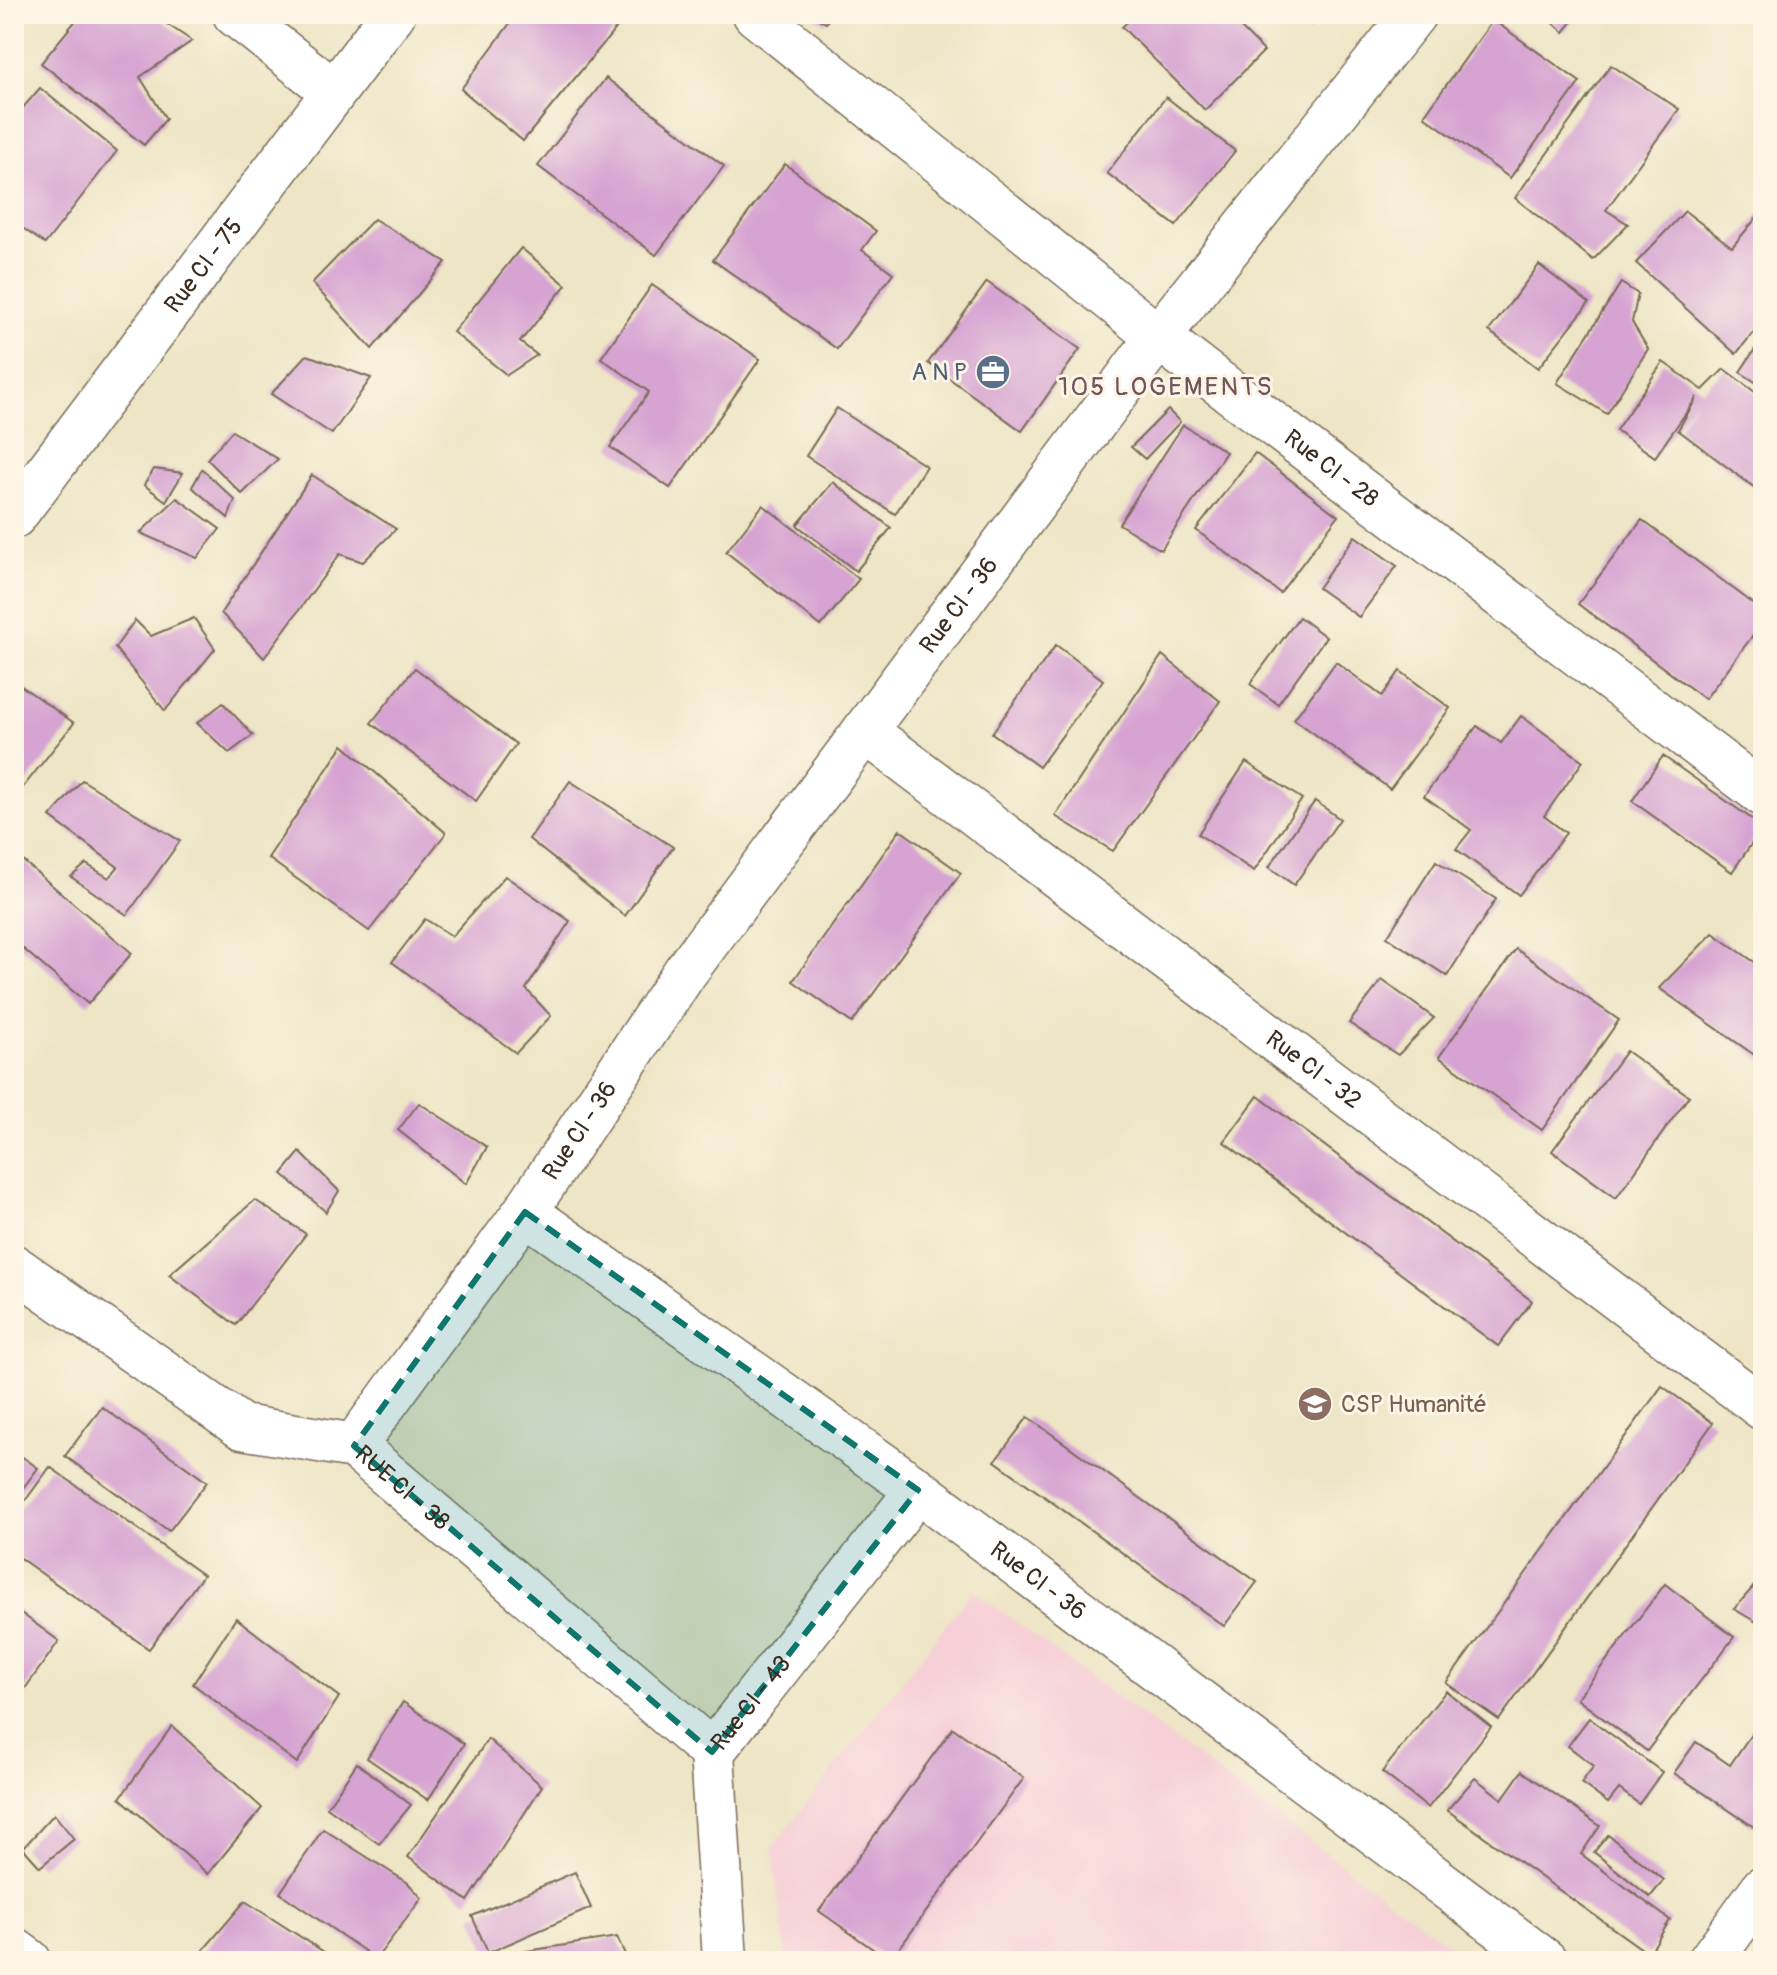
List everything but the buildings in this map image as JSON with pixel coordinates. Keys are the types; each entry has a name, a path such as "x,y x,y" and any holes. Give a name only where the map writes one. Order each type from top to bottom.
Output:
{"street":[{"path":"235,14 333,91"},
{"name":"Rue CI - 75","path":"14,516 393,14"},
{"name":"Rue CI - 28","path":"755,14 1158,337 1763,794"},
{"name":"Rue CI - 36","path":"354,1446 525,1212 685,972 1158,337 1414,14"},
{"name":"Rue CI - 32","path":"865,731 1763,1408"},
{"name":"Rue CI - 36","path":"525,1212 918,1490 1545,1961"},
{"name":"RUE CI - 38","path":"14,1267 242,1427 354,1446 712,1752"},
{"name":"Rue CI - 43","path":"725,1961 712,1752 918,1490"},
{"path":"1710,1961 1763,1888"},
{"path":"14,1950 29,1961"}],"highlighted area":[{"path":"525,1212 918,1490 712,1752 354,1446"}],"shaded area":[{"path":"973,1590 1471,1961 786,1961 772,1848"}],"place":[{"name":"A N P","path":"993,372"},
{"name":"CSP Humanité","path":"1315,1404"}],"district":[{"name":"105 LOGEMENTS","path":"1166,387"}]}
